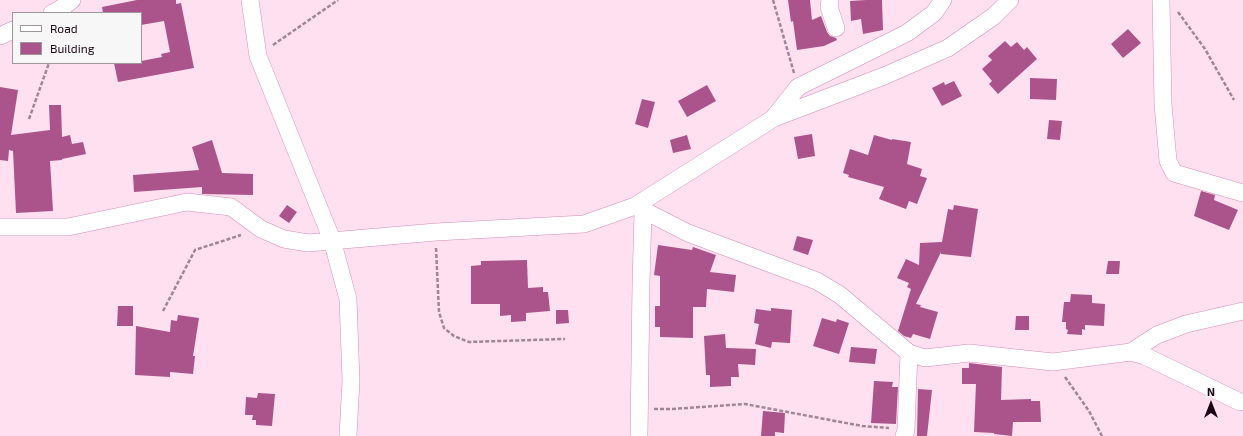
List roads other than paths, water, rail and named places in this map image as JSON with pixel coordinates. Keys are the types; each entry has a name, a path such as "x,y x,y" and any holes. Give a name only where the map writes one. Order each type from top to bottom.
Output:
{"street":[{"path":"54,12 72,0"},
{"path":"250,0 258,56 332,240 348,299 351,381 348,436"},
{"path":"830,0 829,7 836,28"},
{"path":"774,118 798,87 907,33 934,13 943,0"},
{"path":"0,227 68,227 187,202 231,207 261,229 284,239 308,243 436,232 584,224 639,208 774,118 884,76 948,48 994,16 1010,0"},
{"path":"1167,3 1163,104 1168,161 1174,173 1243,193"},
{"path":"0,36 12,30"},
{"path":"639,208 688,233 817,281 840,295 909,353 925,358 969,352 1053,362 1131,352 1145,356 1240,402"},
{"path":"639,208 641,284 639,436"},
{"path":"1131,352 1157,335 1186,324 1243,311"},
{"path":"905,433 909,353"}]}
